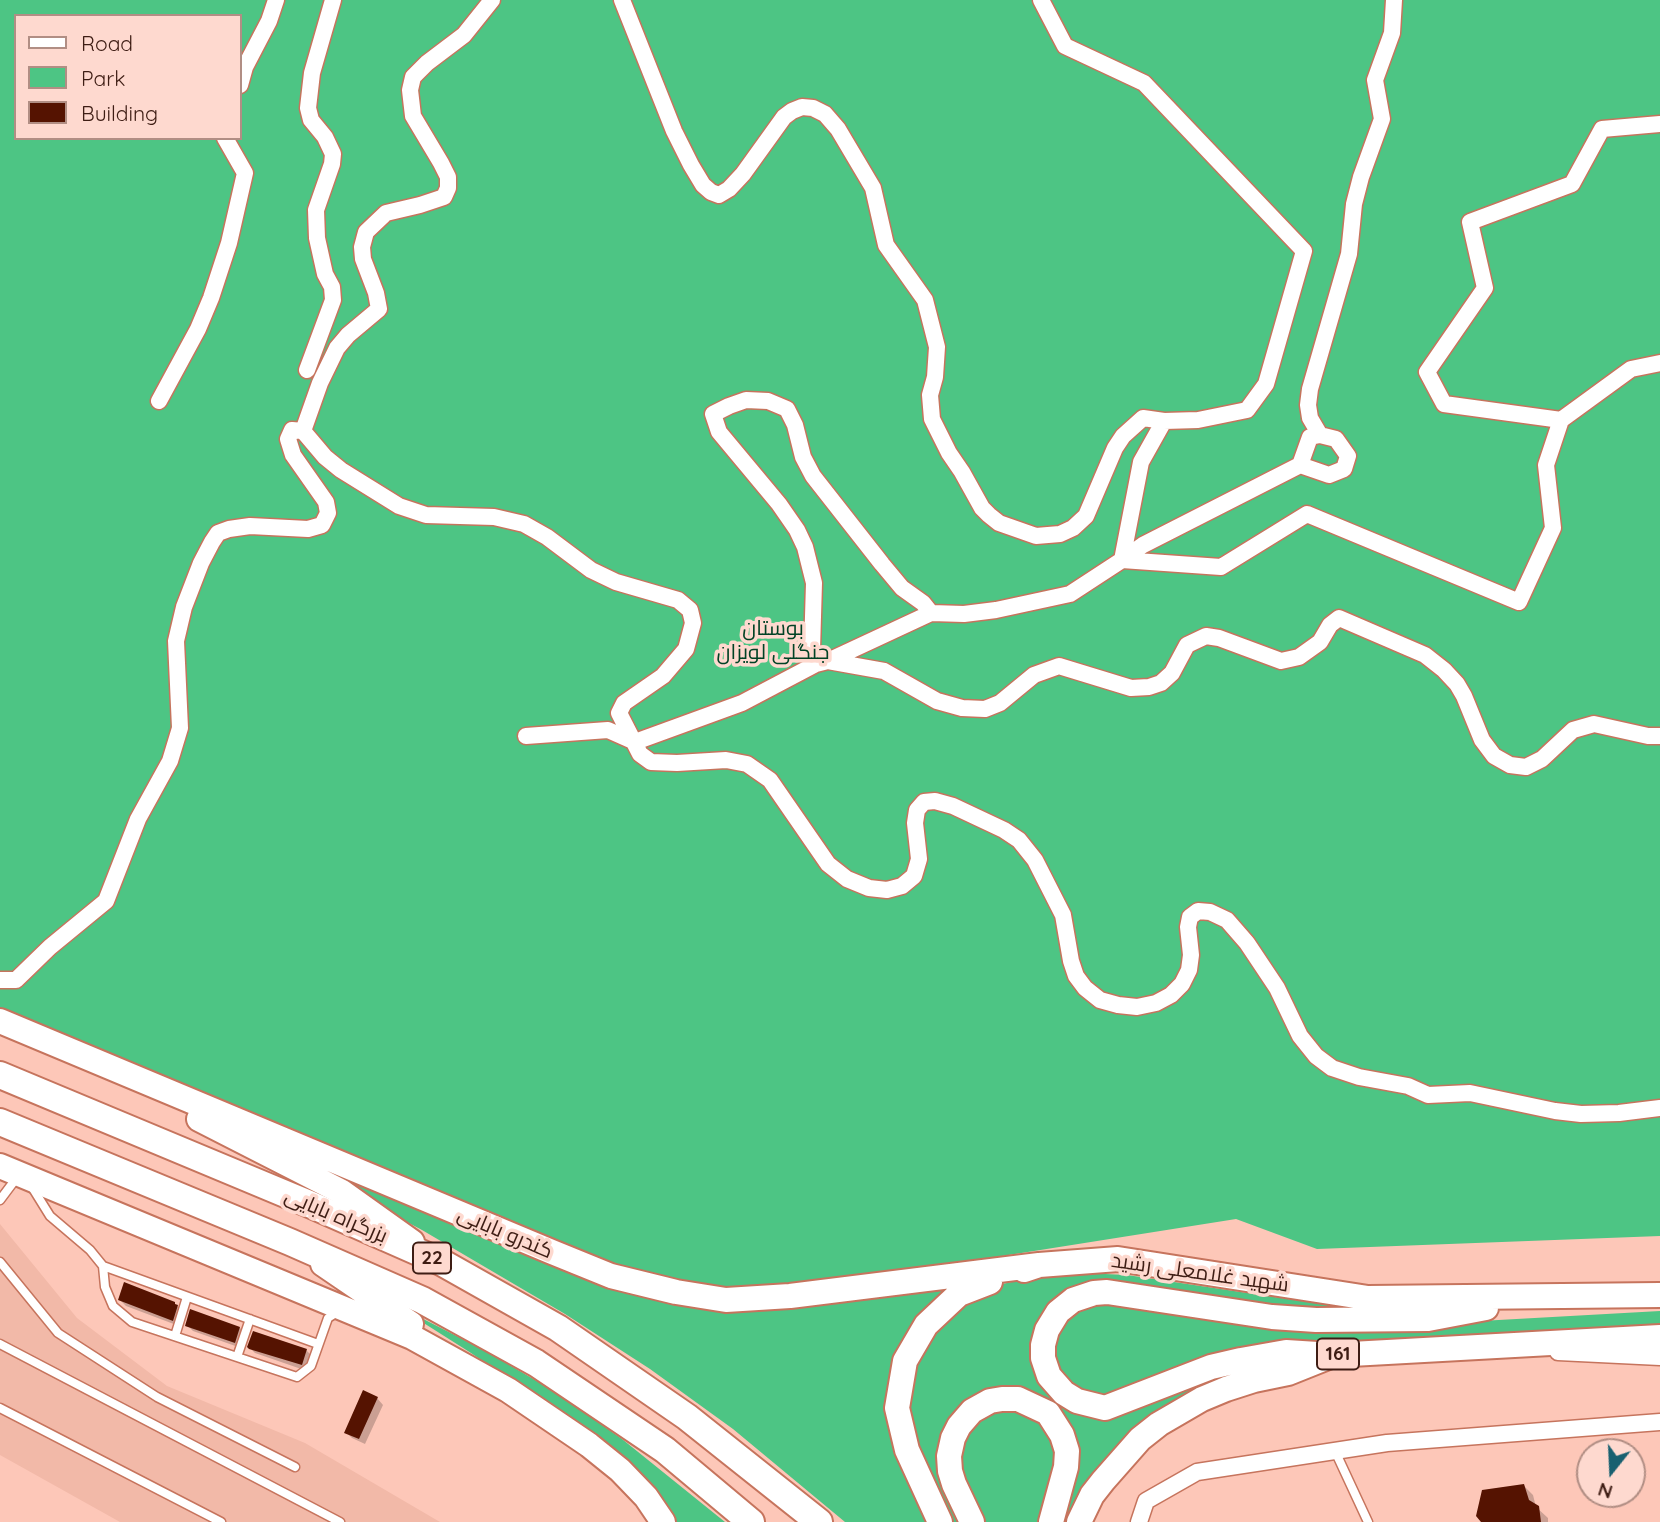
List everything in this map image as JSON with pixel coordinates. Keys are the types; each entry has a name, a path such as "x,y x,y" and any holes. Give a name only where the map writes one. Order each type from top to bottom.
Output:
{"highway":[{"name":"بزرگراه بابایی","path":"0,1075 441,1262 558,1328 687,1417 819,1522"},
{"name":"بزرگراه بابایی","path":"0,1122 290,1242 422,1300 536,1363 664,1450 751,1522"}],"main road":[{"name":"کندرو بابایی","path":"0,1021 611,1276 676,1292 726,1300 790,1296 1040,1265"},
{"path":"102,1063 208,1125 342,1192 441,1262"},
{"path":"10,1170 363,1315 412,1337 509,1390"},
{"path":"290,1242 589,1445 620,1470 646,1497 663,1522"},
{"name":"شهید غلامعلی رشید","path":"940,1522 907,1450 897,1408 905,1361 926,1325 959,1294 1040,1265 1118,1259 1368,1298 1660,1295"},
{"path":"1334,1354 1286,1352 1211,1367 1105,1408 1077,1401 1064,1393 1049,1376 1043,1345 1047,1330 1058,1312 1073,1300 1094,1293 1107,1292 1272,1317 1350,1320 1428,1318 1552,1296"},
{"name":"161","path":"1079,1522 1102,1481 1140,1439 1159,1424 1202,1399 1254,1380 1288,1373 1334,1354 1660,1337"},
{"path":"972,1522 950,1471 949,1456 953,1438 958,1426 972,1412 990,1401 1010,1399 1033,1405 1048,1413 1062,1436 1066,1467 1051,1522"}],"street":[{"path":"242,69 269,21 276,0"},
{"path":"307,370 333,300 332,287 325,274 317,238 316,210 332,164 332,154 324,137 311,120 308,108 312,74 333,0"},
{"path":"303,431 320,383 337,348 379,309 376,293 363,260 362,247 366,232 386,213 444,197 448,188 448,177 412,116 410,90 413,77 464,35 492,0"},
{"path":"622,0 674,131 703,185 711,192 719,195 729,189 784,117 792,111 802,107 813,108 825,114 838,129 873,187 886,245 918,289 930,316 937,347 935,377 930,394 932,419 982,508 999,523 1036,536 1060,534 1073,528 1086,516 1115,448 1123,436 1143,418 1164,421 1198,420 1247,410 1266,384 1304,251 1144,83 1065,46 1041,0"},
{"path":"1320,435 1310,418 1310,389 1349,254 1358,186 1382,119 1375,80 1392,33 1394,0"},
{"path":"1561,420 1444,404 1427,372 1485,288 1470,222 1572,184 1602,129 1660,124"},
{"path":"159,401 202,319 229,243 245,173 226,140"},
{"path":"1122,561 1221,567 1307,513 1519,602 1553,528 1546,465 1561,420 1631,369 1660,363"},
{"path":"931,613 923,603 902,588 881,564 813,476 803,457 788,409 768,401 746,400 713,414 719,432 779,504 805,547 814,583 812,650 828,661 884,671 937,701 962,708 985,709 1000,703 1034,676 1059,666 1131,688 1149,687 1161,683 1172,673 1187,645 1206,636 1219,638 1281,661 1299,657 1320,642 1330,625 1339,618 1426,655 1444,670 1464,696 1482,740 1494,756 1510,765 1526,767 1542,759 1573,730 1594,724 1648,736 1660,736"},
{"path":"1122,561 1141,462 1164,421"},
{"path":"0,980 16,979 106,901 138,818 170,761 180,728 176,640 184,607 212,542 218,534 229,528 250,526 308,529 322,525 328,513 326,502 293,455 288,439 292,430 303,431 325,457 341,470 399,506 426,515 494,517 524,524 547,537 591,570 616,582 678,600 690,610 693,623 686,649 663,676 624,704 619,712 640,754 650,762 726,760 747,764 770,780 828,864 847,879 869,888 887,890 902,886 915,876 919,859 916,810 924,802 935,801 953,806 1019,840 1035,860 1063,915 1076,975 1085,988 1100,1000 1137,1007 1156,1003 1171,995 1182,984 1189,970 1191,955 1188,927 1191,916 1198,911 1210,912 1227,920 1247,943 1278,988 1300,1036 1316,1056 1332,1068 1359,1077 1408,1086 1428,1095 1470,1093 1555,1111 1619,1114 1660,1108"},
{"path":"526,736 608,730 635,742 742,703 816,664 828,661 931,613 964,614 996,610 1070,594 1143,545 1300,466 1310,438 1320,435 1336,439 1348,456 1345,470 1329,475 1300,466"},
{"path":"1492,1347 1590,1355 1660,1357"},
{"path":"1139,1522 1146,1501 1197,1472 1387,1443 1660,1422"}],"lane":[{"path":"0,1200 10,1170 37,1193 50,1216 90,1250 103,1266 318,1344"},
{"path":"0,1262 58,1333 157,1397 295,1467"},
{"path":"103,1266 105,1287 113,1306 132,1322 297,1377 312,1366 328,1318 337,1311 363,1315"},
{"path":"175,1336 187,1297"},
{"path":"237,1357 250,1319"},
{"path":"0,1344 340,1522"},
{"path":"0,1408 220,1522"},
{"path":"1335,1451 1368,1522"}],"shaded area":[{"path":"0,1224 77,1318 167,1386 305,1443 440,1522 120,1522 0,1455"}],"green space":[{"name":"بوستان جنگلی لویزان","path":"0,0 1660,0 1660,1236 1317,1249 1236,1219 914,1270 764,1289 720,1289 617,1267 0,1009"},
{"path":"196,1110 642,1291 962,1282 893,1384 930,1522 845,1522 733,1429 650,1369 565,1314 422,1230"},
{"path":"1083,1273 1127,1275 1348,1308 1296,1313 1128,1288 1041,1325 1067,1404 1287,1359 1218,1381 1069,1522 1058,1522 1073,1469 1040,1400 955,1416 965,1522 951,1522 926,1473 908,1414 909,1378 936,1324 989,1287 1038,1276"},
{"path":"1086,1301 1355,1328 1660,1311 1660,1326 1258,1349 1095,1401 1056,1372 1052,1337 1055,1327"},
{"path":"392,1303 484,1350 552,1390 622,1439 725,1522 674,1522 548,1406"},
{"path":"1006,1406 1043,1419 1059,1456 1044,1522 983,1522 959,1478 963,1428"}],"building":[{"path":"124,1282 175,1302 178,1305 173,1321 118,1300"},
{"path":"190,1309 240,1327 235,1343 185,1326"},
{"path":"253,1331 307,1349 302,1365 249,1349 247,1347"},
{"path":"363,1390 378,1397 359,1439 344,1433"},
{"path":"1524,1484 1529,1500 1539,1506 1541,1522 1481,1522 1476,1516 1482,1490"}]}
